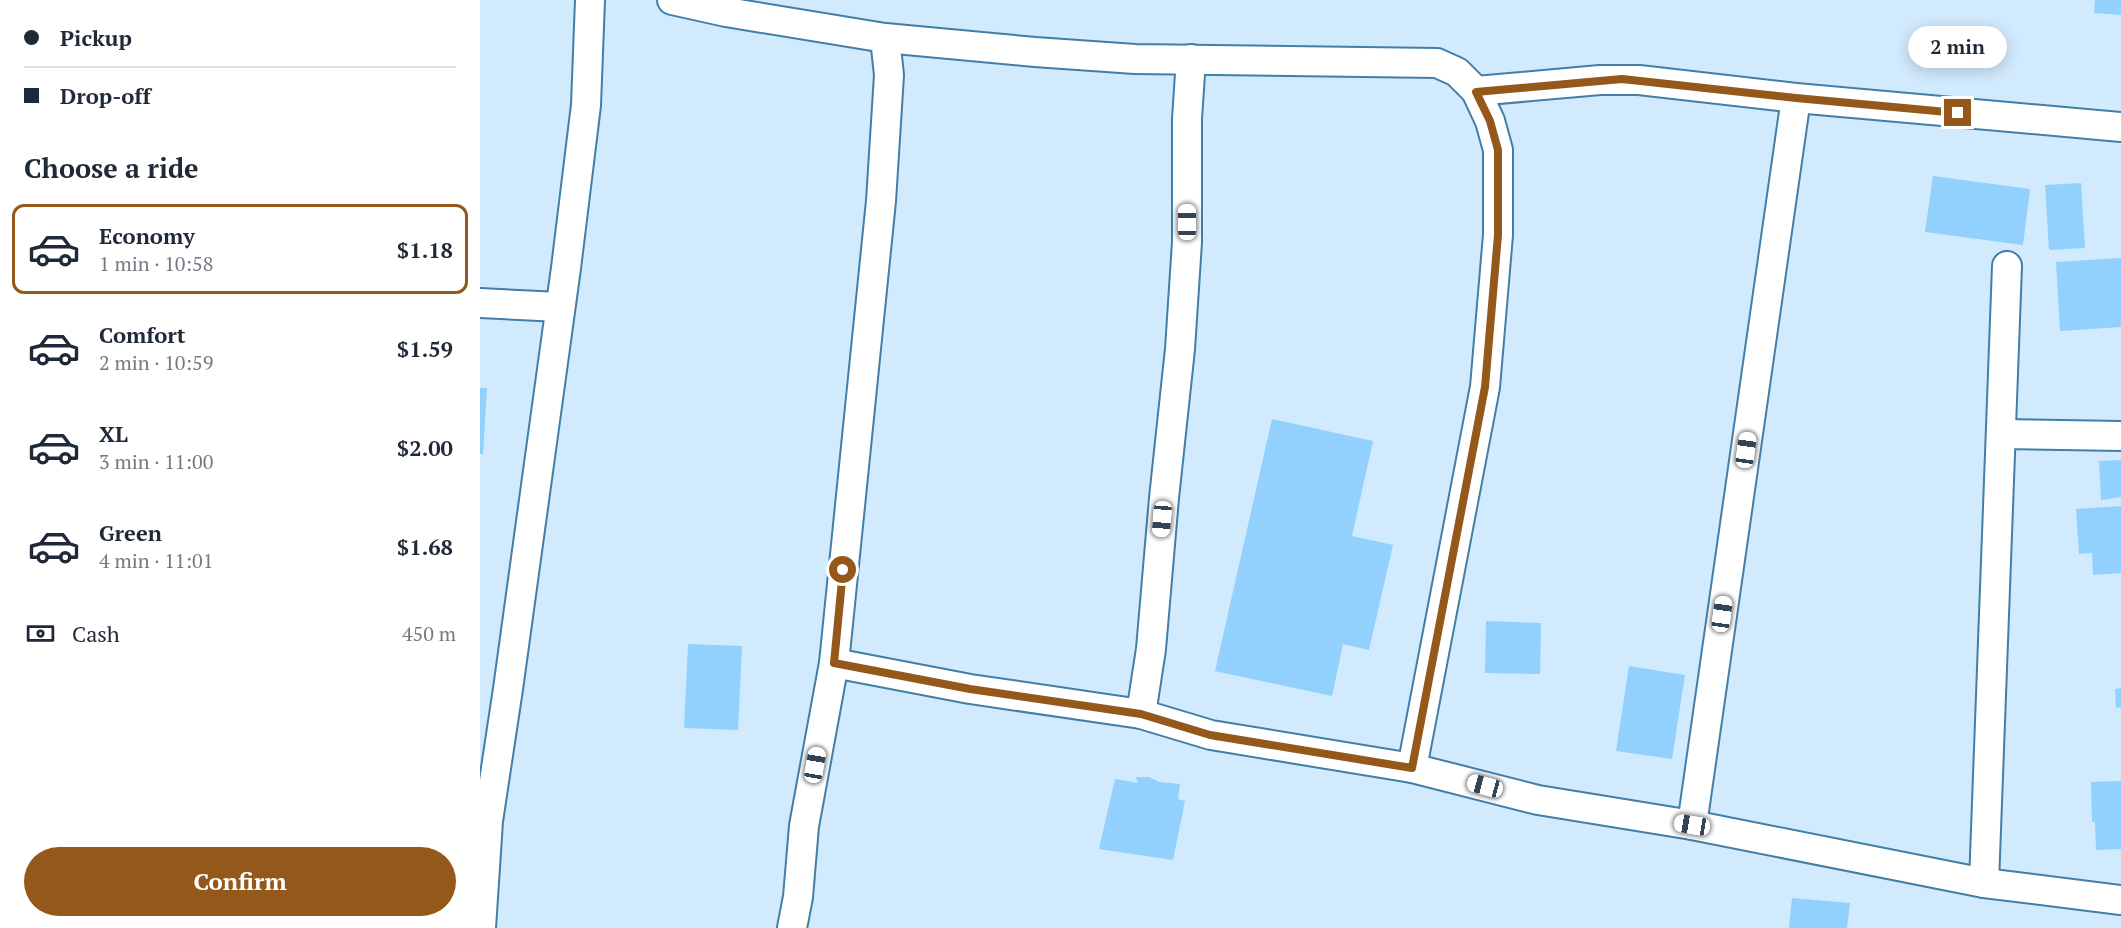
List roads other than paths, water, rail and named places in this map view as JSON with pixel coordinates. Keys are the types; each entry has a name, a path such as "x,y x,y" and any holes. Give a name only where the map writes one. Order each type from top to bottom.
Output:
{"street":[{"path":"481,928 488,821 508,689 586,105 590,0"},
{"path":"672,0 726,12 885,38 1035,52 1135,59 1437,63 1457,72 1476,92 1490,121 1498,150 1498,235 1485,387 1412,768"},
{"path":"792,928 798,897 804,826 834,663 881,201 889,75 885,38"},
{"path":"1141,714 1151,649 1180,349 1187,242 1187,119 1191,60"},
{"path":"1476,92 1622,79 1796,98 2121,127"},
{"path":"1692,825 1796,98"},
{"path":"1984,883 2007,266"},
{"path":"480,303 560,307"},
{"path":"2002,434 2121,436"},
{"path":"834,663 970,689 1141,714 1210,735 1412,768 1538,800 1692,825 1984,883 2121,900"}]}
